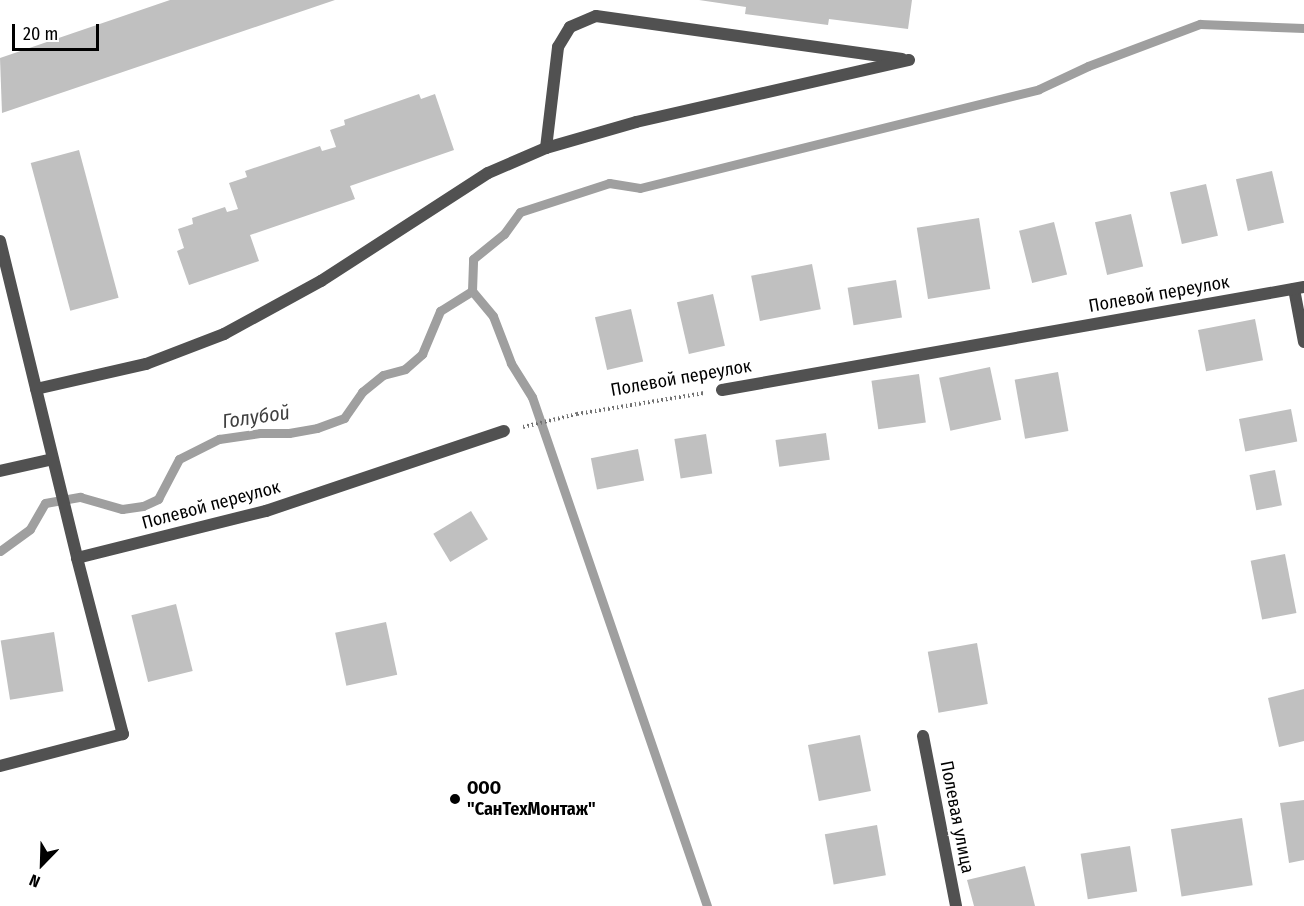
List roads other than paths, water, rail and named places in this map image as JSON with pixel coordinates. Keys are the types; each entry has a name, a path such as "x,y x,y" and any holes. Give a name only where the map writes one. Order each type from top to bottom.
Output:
{"street":[{"path":"36,389 146,364 224,334 321,281 488,173 546,148 636,122 909,60 596,16 570,27 558,47 546,148"},
{"path":"0,241 68,523 123,734 0,766"},
{"path":"1299,288 1304,342"},
{"name":"Полевой переулок","path":"722,390 1299,288"},
{"name":"Полевой переулок","path":"77,558 266,510 504,431"},
{"path":"0,471 53,459"},
{"name":"Полевая улица","path":"923,736 956,906"}],"waterway":[{"path":"707,906 532,397 511,363 493,316 472,291 473,259 504,234 520,212 609,183 640,188 1039,89 1088,66 1200,24 1304,28"},
{"name":"Голубой","path":"0,551 30,529 45,503 80,497 122,509 143,506 158,499 179,459 219,439 260,433 289,433 317,428 344,418 362,392 383,375 405,369 422,354 440,311 472,291"}],"place":[{"name":"ООО \"СанТехМонтаж\"","path":"455,799"}]}
